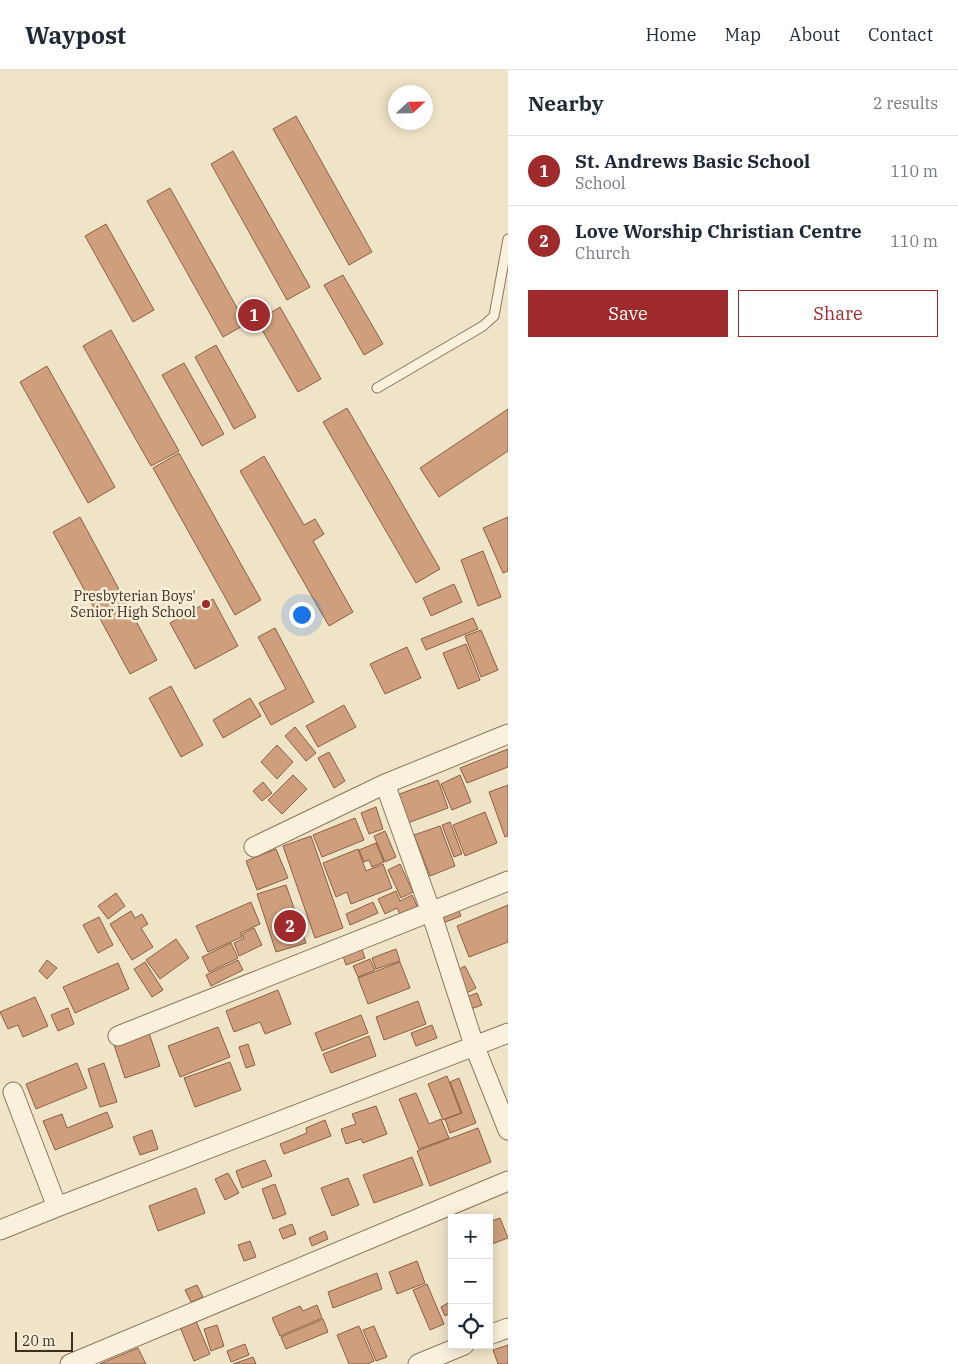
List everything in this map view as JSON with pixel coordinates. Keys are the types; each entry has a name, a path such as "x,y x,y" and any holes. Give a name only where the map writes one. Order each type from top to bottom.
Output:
{"street":[{"path":"254,847 385,784 508,734"},
{"path":"385,784 431,912 474,1045 508,1130"},
{"path":"118,1036 508,881"},
{"path":"0,1230 508,1032"},
{"path":"13,1092 57,1207"},
{"path":"70,1364 508,1181"},
{"path":"493,1334 508,1328"},
{"path":"418,1364 454,1349"}],"lane":[{"path":"377,388 483,326 494,316 508,239"}],"building":[{"path":"296,116 372,252 349,265 273,129"},
{"path":"233,151 310,287 287,300 211,164"},
{"path":"170,188 246,324 223,337 147,201"},
{"path":"106,224 154,310 133,322 85,236"},
{"path":"343,275 383,344 364,355 324,285"},
{"path":"280,307 321,379 298,392 257,321"},
{"path":"111,330 179,451 151,466 83,346"},
{"path":"216,345 256,417 234,429 195,357"},
{"path":"184,363 224,434 202,446 162,375"},
{"path":"47,366 115,487 88,503 20,382"},
{"path":"347,408 440,569 416,583 323,422"},
{"path":"508,409 508,451 439,497 420,468"},
{"path":"179,453 261,600 235,615 153,468"},
{"path":"264,456 304,525 315,519 324,534 313,541 353,612 329,626 240,471"},
{"path":"80,517 157,660 130,674 53,532"},
{"path":"508,517 508,571 503,573 483,528"},
{"path":"483,551 501,597 478,606 461,560"},
{"path":"454,584 462,602 431,616 423,598"},
{"path":"213,599 238,646 195,669 170,623"},
{"path":"473,618 478,629 426,650 421,639"},
{"path":"275,628 314,702 271,725 259,703 286,689 258,637"},
{"path":"481,630 498,670 481,677 465,636"},
{"path":"466,644 480,680 458,689 443,653"},
{"path":"407,647 421,678 385,694 370,664"},
{"path":"171,686 203,745 181,757 149,698"},
{"path":"250,698 261,716 223,738 213,720"},
{"path":"344,705 356,727 318,747 306,726"},
{"path":"295,727 316,753 306,761 285,736"},
{"path":"277,745 293,762 277,779 261,762"},
{"path":"508,749 508,767 467,783 460,768"},
{"path":"329,752 345,781 334,788 318,758"},
{"path":"293,775 307,789 282,814 268,800"},
{"path":"460,775 471,802 452,810 441,784"},
{"path":"438,780 448,808 405,824 394,796"},
{"path":"263,782 272,793 262,801 253,791"},
{"path":"508,785 508,836 505,837 489,792"},
{"path":"376,807 383,829 369,834 361,813"},
{"path":"485,812 497,843 465,856 453,825"},
{"path":"355,818 364,840 322,857 313,835"},
{"path":"450,822 462,854 454,857 442,825"},
{"path":"440,826 455,866 430,876 414,835"},
{"path":"385,831 396,857 385,862 374,836"},
{"path":"311,836 343,928 315,938 283,846"},
{"path":"376,843 384,862 372,867 369,860 364,862 359,850"},
{"path":"276,849 288,878 257,890 246,861"},
{"path":"358,849 366,871 383,864 392,888 351,904 347,892 336,897 323,863"},
{"path":"400,864 413,892 401,898 388,870"},
{"path":"286,885 306,943 276,952 257,894"},
{"path":"396,891 400,901 412,895 418,908 401,916 397,908 385,914 378,899"},
{"path":"116,893 125,906 108,919 98,906"},
{"path":"251,902 260,924 240,933 242,937 208,952 196,926"},
{"path":"373,902 378,913 350,925 346,914"},
{"path":"508,905 508,942 469,957 457,926"},
{"path":"457,907 461,916 443,923 439,914"},
{"path":"131,911 135,918 142,914 148,924 141,928 153,947 132,960 110,924"},
{"path":"99,917 113,945 98,953 83,925"},
{"path":"254,928 262,945 239,956 234,943 244,938 242,934"},
{"path":"176,939 189,958 160,979 146,960"},
{"path":"231,943 238,958 209,972 202,957"},
{"path":"361,947 365,958 346,965 342,953"},
{"path":"396,949 400,961 376,969 372,958"},
{"path":"370,959 375,970 358,977 353,966"},
{"path":"47,960 57,968 47,979 39,971"},
{"path":"238,960 243,970 211,986 206,975"},
{"path":"145,962 163,990 152,997 134,969"},
{"path":"400,962 410,988 368,1004 358,978"},
{"path":"118,963 129,989 75,1013 63,987"},
{"path":"465,966 476,988 465,994 454,972"},
{"path":"278,990 291,1024 265,1034 260,1022 234,1032 226,1011"},
{"path":"477,993 482,1005 468,1010 464,998"},
{"path":"35,997 48,1026 23,1037 18,1025 8,1029 0,1012"},
{"path":"418,1001 426,1024 384,1040 376,1017"},
{"path":"68,1008 74,1024 58,1031 51,1015"},
{"path":"361,1015 368,1033 322,1051 315,1033"},
{"path":"432,1025 437,1038 416,1046 411,1033"},
{"path":"218,1027 230,1057 180,1077 168,1046"},
{"path":"149,1033 160,1066 125,1078 114,1045"},
{"path":"369,1036 376,1056 331,1073 323,1054"},
{"path":"248,1044 255,1065 246,1068 239,1047"},
{"path":"230,1062 241,1090 195,1107 184,1078"},
{"path":"77,1063 87,1088 36,1109 26,1084"},
{"path":"104,1063 117,1102 100,1107 88,1069"},
{"path":"447,1076 461,1113 443,1120 428,1084"},
{"path":"459,1078 476,1123 450,1133 445,1119 462,1113 450,1082"},
{"path":"416,1093 429,1124 441,1119 449,1138 419,1149 399,1099"},
{"path":"376,1106 387,1134 363,1143 361,1139 346,1144 341,1129 356,1124 352,1114"},
{"path":"107,1112 113,1127 55,1150 43,1121 62,1114 67,1128"},
{"path":"325,1120 331,1136 284,1154 280,1144 307,1133 306,1128"},
{"path":"478,1128 491,1162 430,1186 417,1151"},
{"path":"152,1130 158,1149 140,1155 133,1137"},
{"path":"412,1157 423,1185 374,1203 363,1175"},
{"path":"265,1160 272,1176 242,1188 236,1171"},
{"path":"228,1173 239,1193 225,1200 215,1179"},
{"path":"348,1178 359,1205 332,1216 321,1188"},
{"path":"275,1184 286,1214 273,1219 262,1189"},
{"path":"196,1188 205,1213 158,1231 149,1206"},
{"path":"500,1218 508,1238 493,1244 493,1221"},
{"path":"292,1224 296,1234 283,1239 279,1229"},
{"path":"325,1231 328,1239 312,1246 309,1238"},
{"path":"250,1241 256,1257 244,1261 238,1245"},
{"path":"417,1261 425,1283 397,1294 389,1272"},
{"path":"377,1273 382,1289 333,1308 328,1292"},
{"path":"427,1284 444,1324 430,1330 413,1290"},
{"path":"197,1285 203,1297 191,1302 185,1290"},
{"path":"448,1303 448,1314 445,1316 441,1307"},
{"path":"317,1305 322,1318 280,1336 272,1318 300,1306 303,1311"},
{"path":"323,1319 328,1332 286,1349 281,1337"},
{"path":"196,1321 210,1354 194,1361 180,1327"},
{"path":"217,1325 224,1346 211,1351 204,1329"},
{"path":"359,1326 374,1361 367,1364 349,1364 337,1335"},
{"path":"374,1326 387,1357 376,1361 363,1330"},
{"path":"245,1344 249,1355 231,1362 227,1351"},
{"path":"508,1345 508,1364 498,1364 493,1350"},
{"path":"138,1348 146,1364 100,1364"},
{"path":"253,1357 256,1364 233,1364"}],"place":[{"name":"St. Andrews Basic School","path":"254,315"},
{"name":"Presbyterian Boys' Senior High School","path":"206,604"},
{"name":"Love Worship Christian Centre","path":"290,926"}]}
